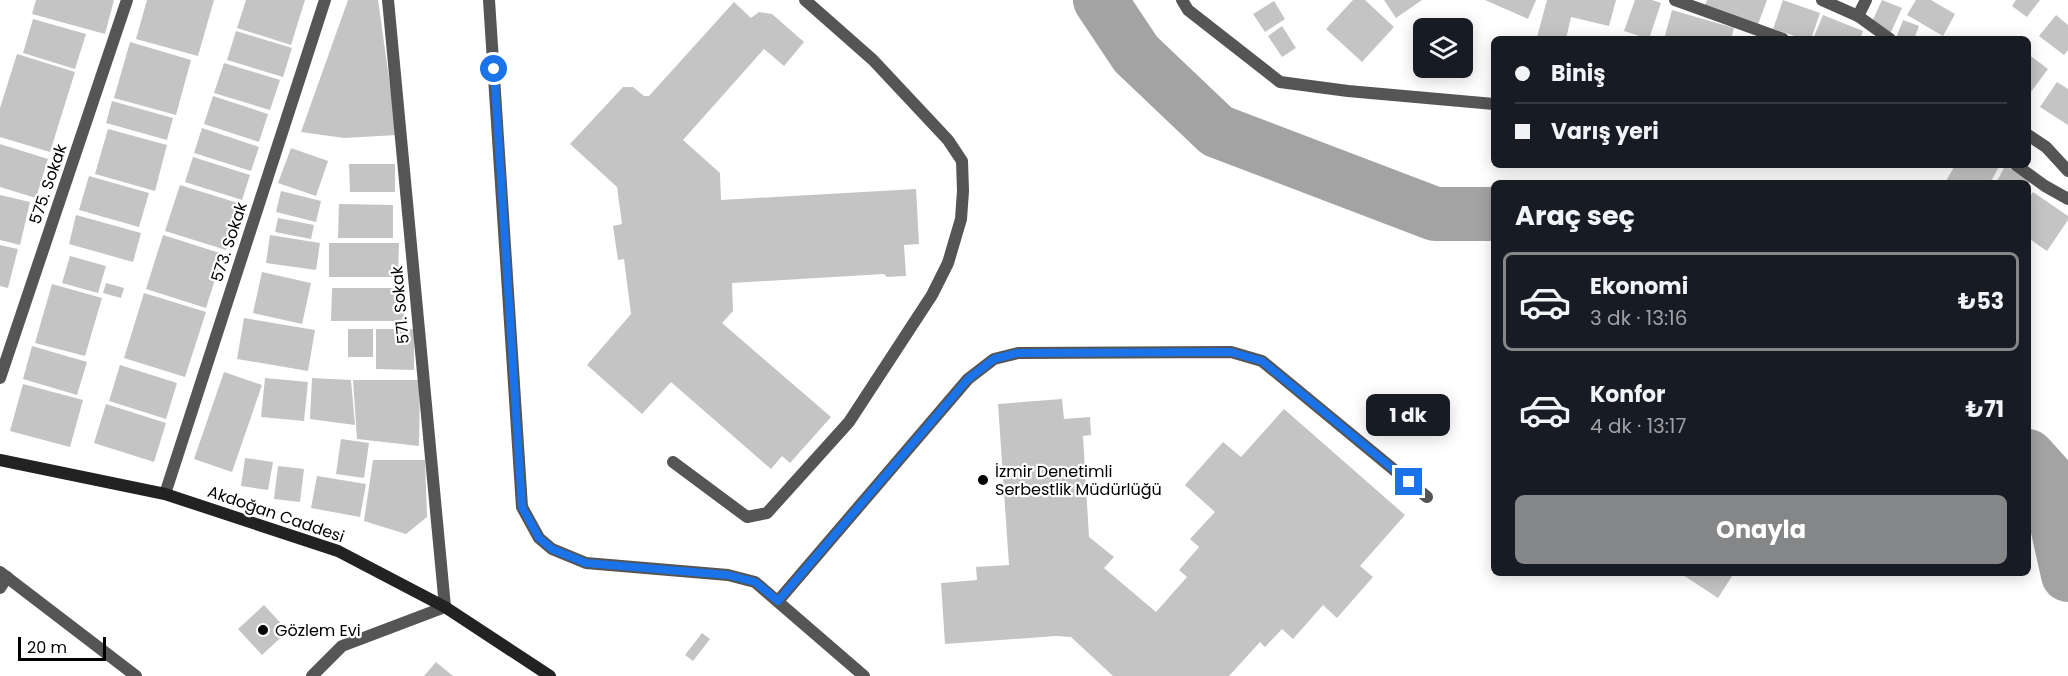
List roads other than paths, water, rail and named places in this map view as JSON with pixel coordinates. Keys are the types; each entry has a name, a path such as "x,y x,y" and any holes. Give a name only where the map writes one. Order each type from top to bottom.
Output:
{"main road":[{"name":"Akdoğan Caddesi","path":"0,460 165,494 338,551 445,607 550,676"}],"street":[{"name":"575. Sokak","path":"0,378 127,0"},
{"name":"573. Sokak","path":"165,494 325,0"},
{"name":"571. Sokak","path":"388,0 445,607"},
{"path":"489,0 522,507 539,538 552,549 586,563 728,575 755,582 864,676"},
{"path":"673,462 747,518 767,513 849,422 932,295 948,263 961,219 962,161 948,140 873,60 805,0"},
{"path":"1182,0 1188,10 1280,82 1348,91 1491,104"},
{"path":"1675,0 1775,36"},
{"path":"1822,0 1858,16 1886,36"},
{"path":"1858,16 1866,0"},
{"path":"2031,137 2046,147 2068,171"},
{"path":"2020,168 2068,199"},
{"path":"778,601 968,379 994,359 1018,353 1231,352 1262,361 1427,497"},
{"path":"2,579 136,676"},
{"path":"312,676 342,646 445,607"}],"waterway":[{"path":"1100,0 1136,54 1217,131 1435,214 1491,214"},
{"path":"2031,459 2046,476 2068,575"}],"place":[{"name":"İzmir Denetimli Serbestlik Müdürlüğü","path":"983,480"},
{"name":"Gözlem Evi","path":"263,630"}]}
